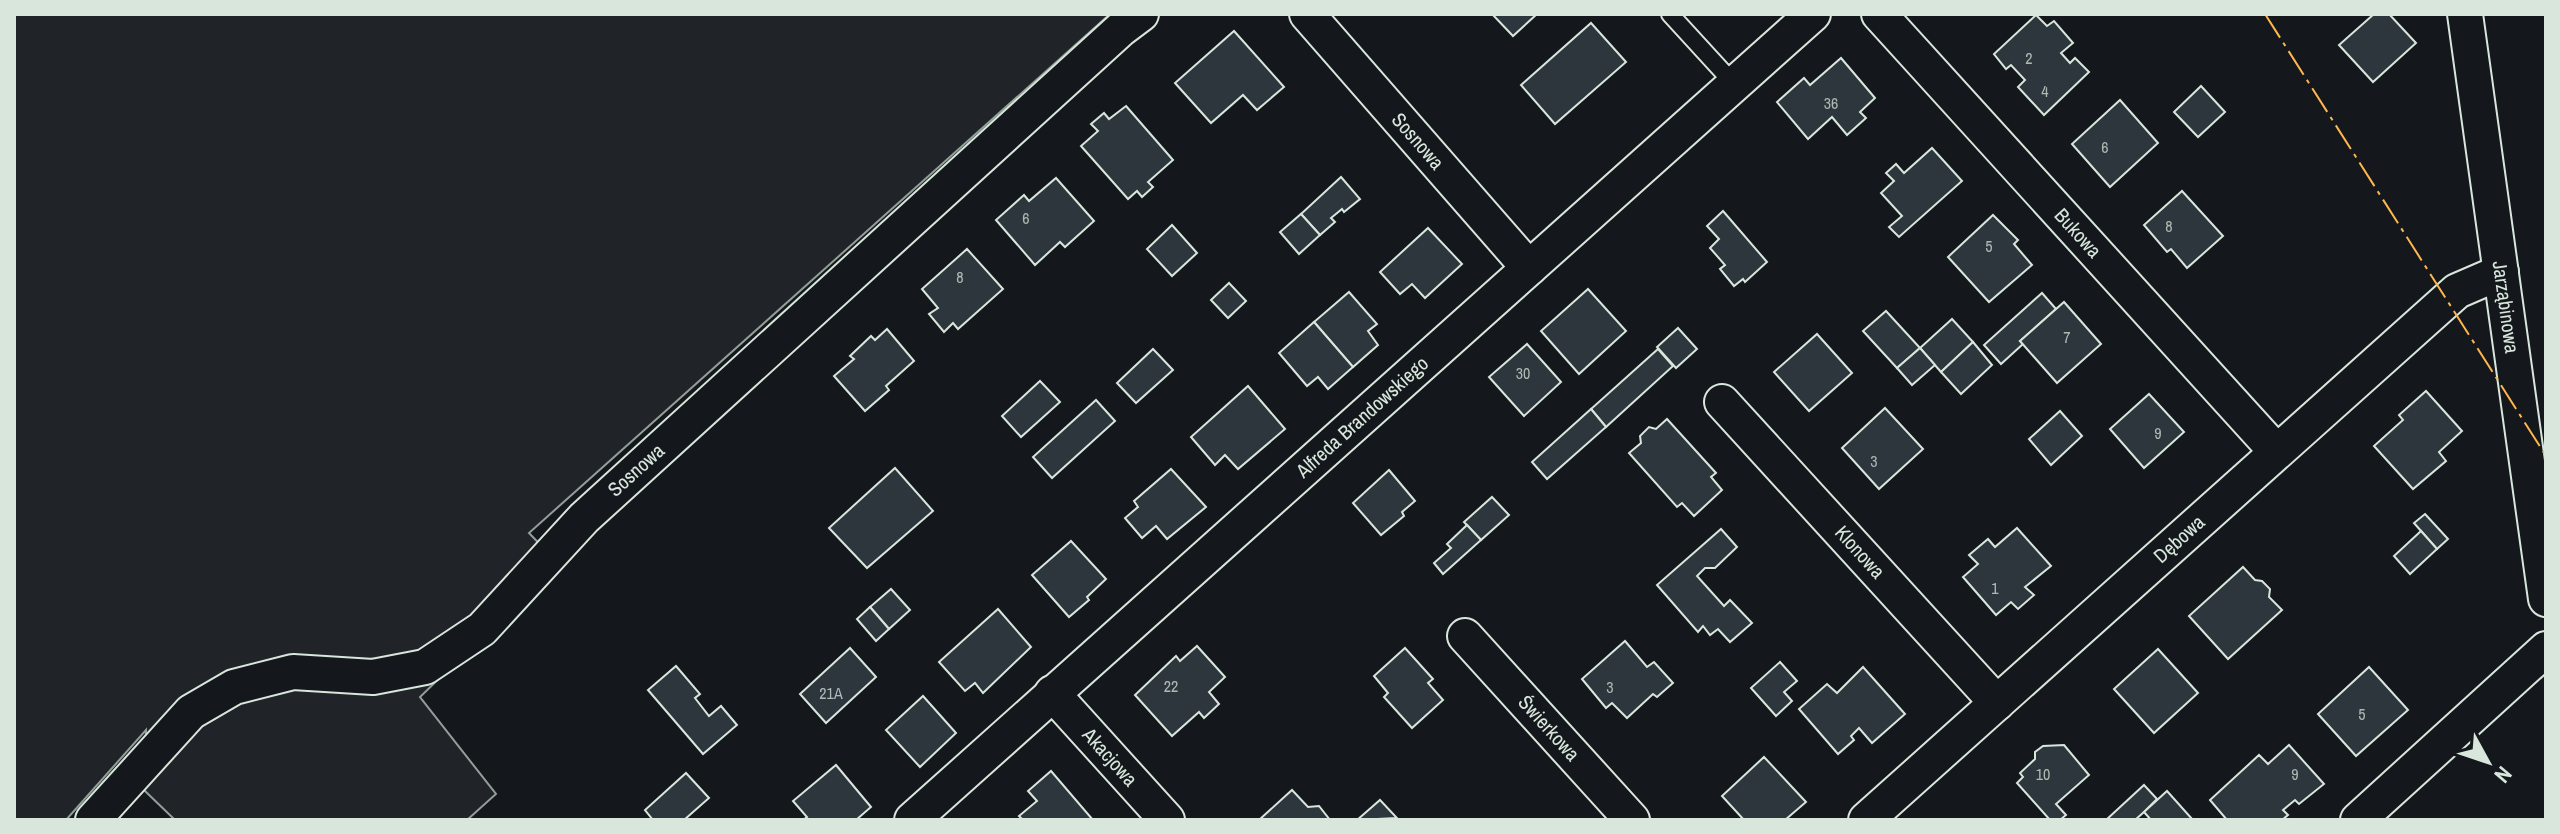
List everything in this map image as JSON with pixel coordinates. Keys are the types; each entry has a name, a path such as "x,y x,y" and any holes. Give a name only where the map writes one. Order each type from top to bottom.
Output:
{"street":[{"name":"Sosnowa","path":"93,820 191,712 234,687 293,672 373,677 425,667 482,629 584,518 1141,14"},
{"name":"Sosnowa","path":"1307,14 1529,268"},
{"name":"Alfreda Brandowskiego","path":"912,820 1813,14"},
{"name":"Bukowa","path":"1879,14 2276,451"},
{"name":"Jarząbinowa","path":"2465,14 2546,599"},
{"name":"Dębowa","path":"1866,820 2457,291 2501,272"},
{"name":"Klonowa","path":"1722,402 1997,703"},
{"name":"Świerkowa","path":"1465,636 1632,820"},
{"path":"2358,820 2546,649"},
{"name":"Akacjowa","path":"1052,693 1167,820"}],"lane":[{"path":"1670,14 1735,85"}],"shaded area":[{"path":"14,14 1110,14 529,533 558,563 420,697 496,794 467,820 175,820 144,790 146,730 66,820 14,820"}],"building":[{"path":"1492,14 1537,14 1513,36"},
{"path":"2374,14 2389,14 2416,43 2373,82 2339,45"},
{"path":"2036,15 2047,26 2054,21 2073,43 2061,53 2070,63 2075,58 2089,72 2044,115 2018,87 2025,80 2011,65 2006,69 1994,54"},
{"path":"1591,23 1626,62 1555,124 1521,85"},
{"path":"1234,31 1284,87 1257,110 1243,95 1211,123 1175,83"},
{"path":"1841,58 1875,98 1860,112 1866,118 1847,135 1832,117 1808,139 1777,102 1804,78 1810,85"},
{"path":"2201,86 2225,112 2198,137 2174,112"},
{"path":"2120,100 2158,143 2110,187 2072,144"},
{"path":"1126,106 1173,160 1148,182 1153,187 1142,197 1137,191 1128,199 1081,146 1098,131 1091,124 1104,113 1109,119"},
{"path":"1932,148 1962,181 1899,237 1889,227 1902,216 1881,193 1894,181 1886,173 1896,164 1904,173"},
{"path":"1341,177 1360,199 1331,218 1335,222 1320,235 1301,214"},
{"path":"1056,178 1094,221 1065,247 1060,242 1035,265 996,220 1024,195 1029,201"},
{"path":"2182,191 2223,236 2187,268 2171,249 2167,252 2144,225"},
{"path":"1723,211 1767,262 1745,282 1743,279 1734,286 1720,269 1725,265 1710,248 1719,239 1707,226"},
{"path":"1301,214 1320,235 1299,254 1280,232"},
{"path":"1993,215 2018,240 2014,244 2032,265 1989,302 1948,257"},
{"path":"1172,225 1197,253 1172,276 1147,249"},
{"path":"1428,228 1462,264 1425,298 1412,284 1400,294 1380,272"},
{"path":"967,249 1003,289 958,329 953,323 944,332 929,314 938,308 922,289"},
{"path":"1229,283 1246,301 1228,318 1211,300"},
{"path":"1588,289 1626,331 1579,374 1541,331"},
{"path":"1349,292 1377,324 1368,331 1378,345 1353,367 1314,322"},
{"path":"2042,293 2056,309 2020,341 2023,344 2001,364 1984,345"},
{"path":"2064,302 2101,344 2057,383 2020,341"},
{"path":"1886,311 1920,348 1897,368 1863,331"},
{"path":"1952,319 1973,342 1941,372 1920,348"},
{"path":"1314,322 1353,367 1328,389 1318,377 1307,386 1279,353"},
{"path":"1678,328 1697,349 1676,368 1657,347"},
{"path":"887,329 914,361 886,386 889,390 865,411 834,376 854,359 850,356 871,336 875,340"},
{"path":"1817,334 1852,373 1809,411 1774,372"},
{"path":"1973,342 1992,365 1961,394 1941,372"},
{"path":"1527,344 1561,382 1524,416 1489,377"},
{"path":"1920,348 1935,365 1912,385 1897,368"},
{"path":"1153,349 1173,370 1136,403 1117,383"},
{"path":"1658,349 1673,366 1606,427 1591,409"},
{"path":"1040,381 1060,402 1021,437 1002,416"},
{"path":"1248,386 1285,429 1238,469 1225,455 1215,465 1191,437"},
{"path":"2426,391 2462,431 2439,452 2446,461 2413,489 2374,446 2403,420 2399,415"},
{"path":"2149,394 2184,432 2144,468 2110,429"},
{"path":"1096,400 1115,421 1052,478 1033,457"},
{"path":"1885,408 1923,449 1879,489 1842,448"},
{"path":"1591,409 1606,427 1547,479 1532,462"},
{"path":"2060,411 2082,436 2051,465 2029,439"},
{"path":"1667,419 1716,473 1711,477 1722,490 1694,516 1682,503 1677,507 1629,453 1641,443 1640,436 1649,427 1656,429"},
{"path":"895,468 933,511 867,568 829,528"},
{"path":"1171,469 1206,507 1167,539 1156,526 1142,538 1125,518 1138,507 1134,501"},
{"path":"1389,470 1415,501 1402,512 1404,516 1381,535 1353,503"},
{"path":"1492,497 1509,515 1481,540 1464,522"},
{"path":"2425,514 2448,539 2437,549 2414,523"},
{"path":"1467,525 1481,540 1443,574 1434,563 1451,548 1447,544"},
{"path":"2017,528 2051,566 2025,587 2034,595 2018,609 2011,602 1996,615 1963,577 1978,564 1969,555 1988,539 1995,547"},
{"path":"1721,529 1737,547 1715,568 1705,568 1697,576 1724,606 1730,600 1752,623 1730,642 1718,629 1710,635 1703,626 1698,632 1657,585"},
{"path":"2421,531 2437,549 2410,574 2394,556"},
{"path":"1071,541 1106,579 1087,597 1089,600 1069,617 1032,575"},
{"path":"2243,567 2255,580 2262,581 2270,589 2269,597 2282,610 2228,659 2189,616"},
{"path":"891,589 910,610 889,629 870,607"},
{"path":"870,607 889,629 876,641 857,619"},
{"path":"998,609 1031,647 983,693 975,683 965,691 939,662"},
{"path":"1625,641 1647,667 1654,662 1673,683 1657,697 1653,694 1627,718 1612,703 1606,708 1582,679"},
{"path":"1197,646 1225,677 1209,692 1219,704 1204,718 1199,712 1172,736 1135,695 1176,656 1180,661"},
{"path":"850,648 876,677 826,723 800,694"},
{"path":"1405,648 1433,679 1428,683 1443,700 1412,728 1384,697 1388,693 1374,676"},
{"path":"2158,649 2198,693 2154,733 2114,689"},
{"path":"1780,662 1797,681 1784,692 1792,701 1776,716 1751,688"},
{"path":"676,666 700,694 695,698 709,716 721,706 737,725 703,754 648,690"},
{"path":"1863,667 1905,714 1872,743 1859,728 1851,736 1854,740 1838,754 1799,709 1827,684 1837,693"},
{"path":"2369,667 2408,710 2356,756 2318,714"},
{"path":"923,696 956,733 920,767 886,730"},
{"path":"2064,745 2089,775 2056,804 2066,815 2060,820 2050,820 2017,783 2023,777 2020,773 2035,759 2035,752 2043,746"},
{"path":"2289,745 2324,784 2299,804 2295,800 2283,810 2288,815 2282,820 2227,820 2210,800 2259,755 2268,764"},
{"path":"1764,757 1806,802 1785,820 1744,820 1722,796"},
{"path":"836,765 871,807 856,820 803,820 807,817 793,801"},
{"path":"1051,771 1093,820 1023,820 1019,816 1037,801 1028,791"},
{"path":"686,773 709,798 684,820 653,820 645,810"},
{"path":"2144,785 2157,799 2144,812 2135,820 2106,820"},
{"path":"1292,790 1308,807 1319,806 1330,820 1259,820"},
{"path":"2167,791 2193,820 2151,820 2144,812"},
{"path":"1380,800 1397,818 1357,820"}],"power":[{"path":"2265,14 2546,456"}]}
